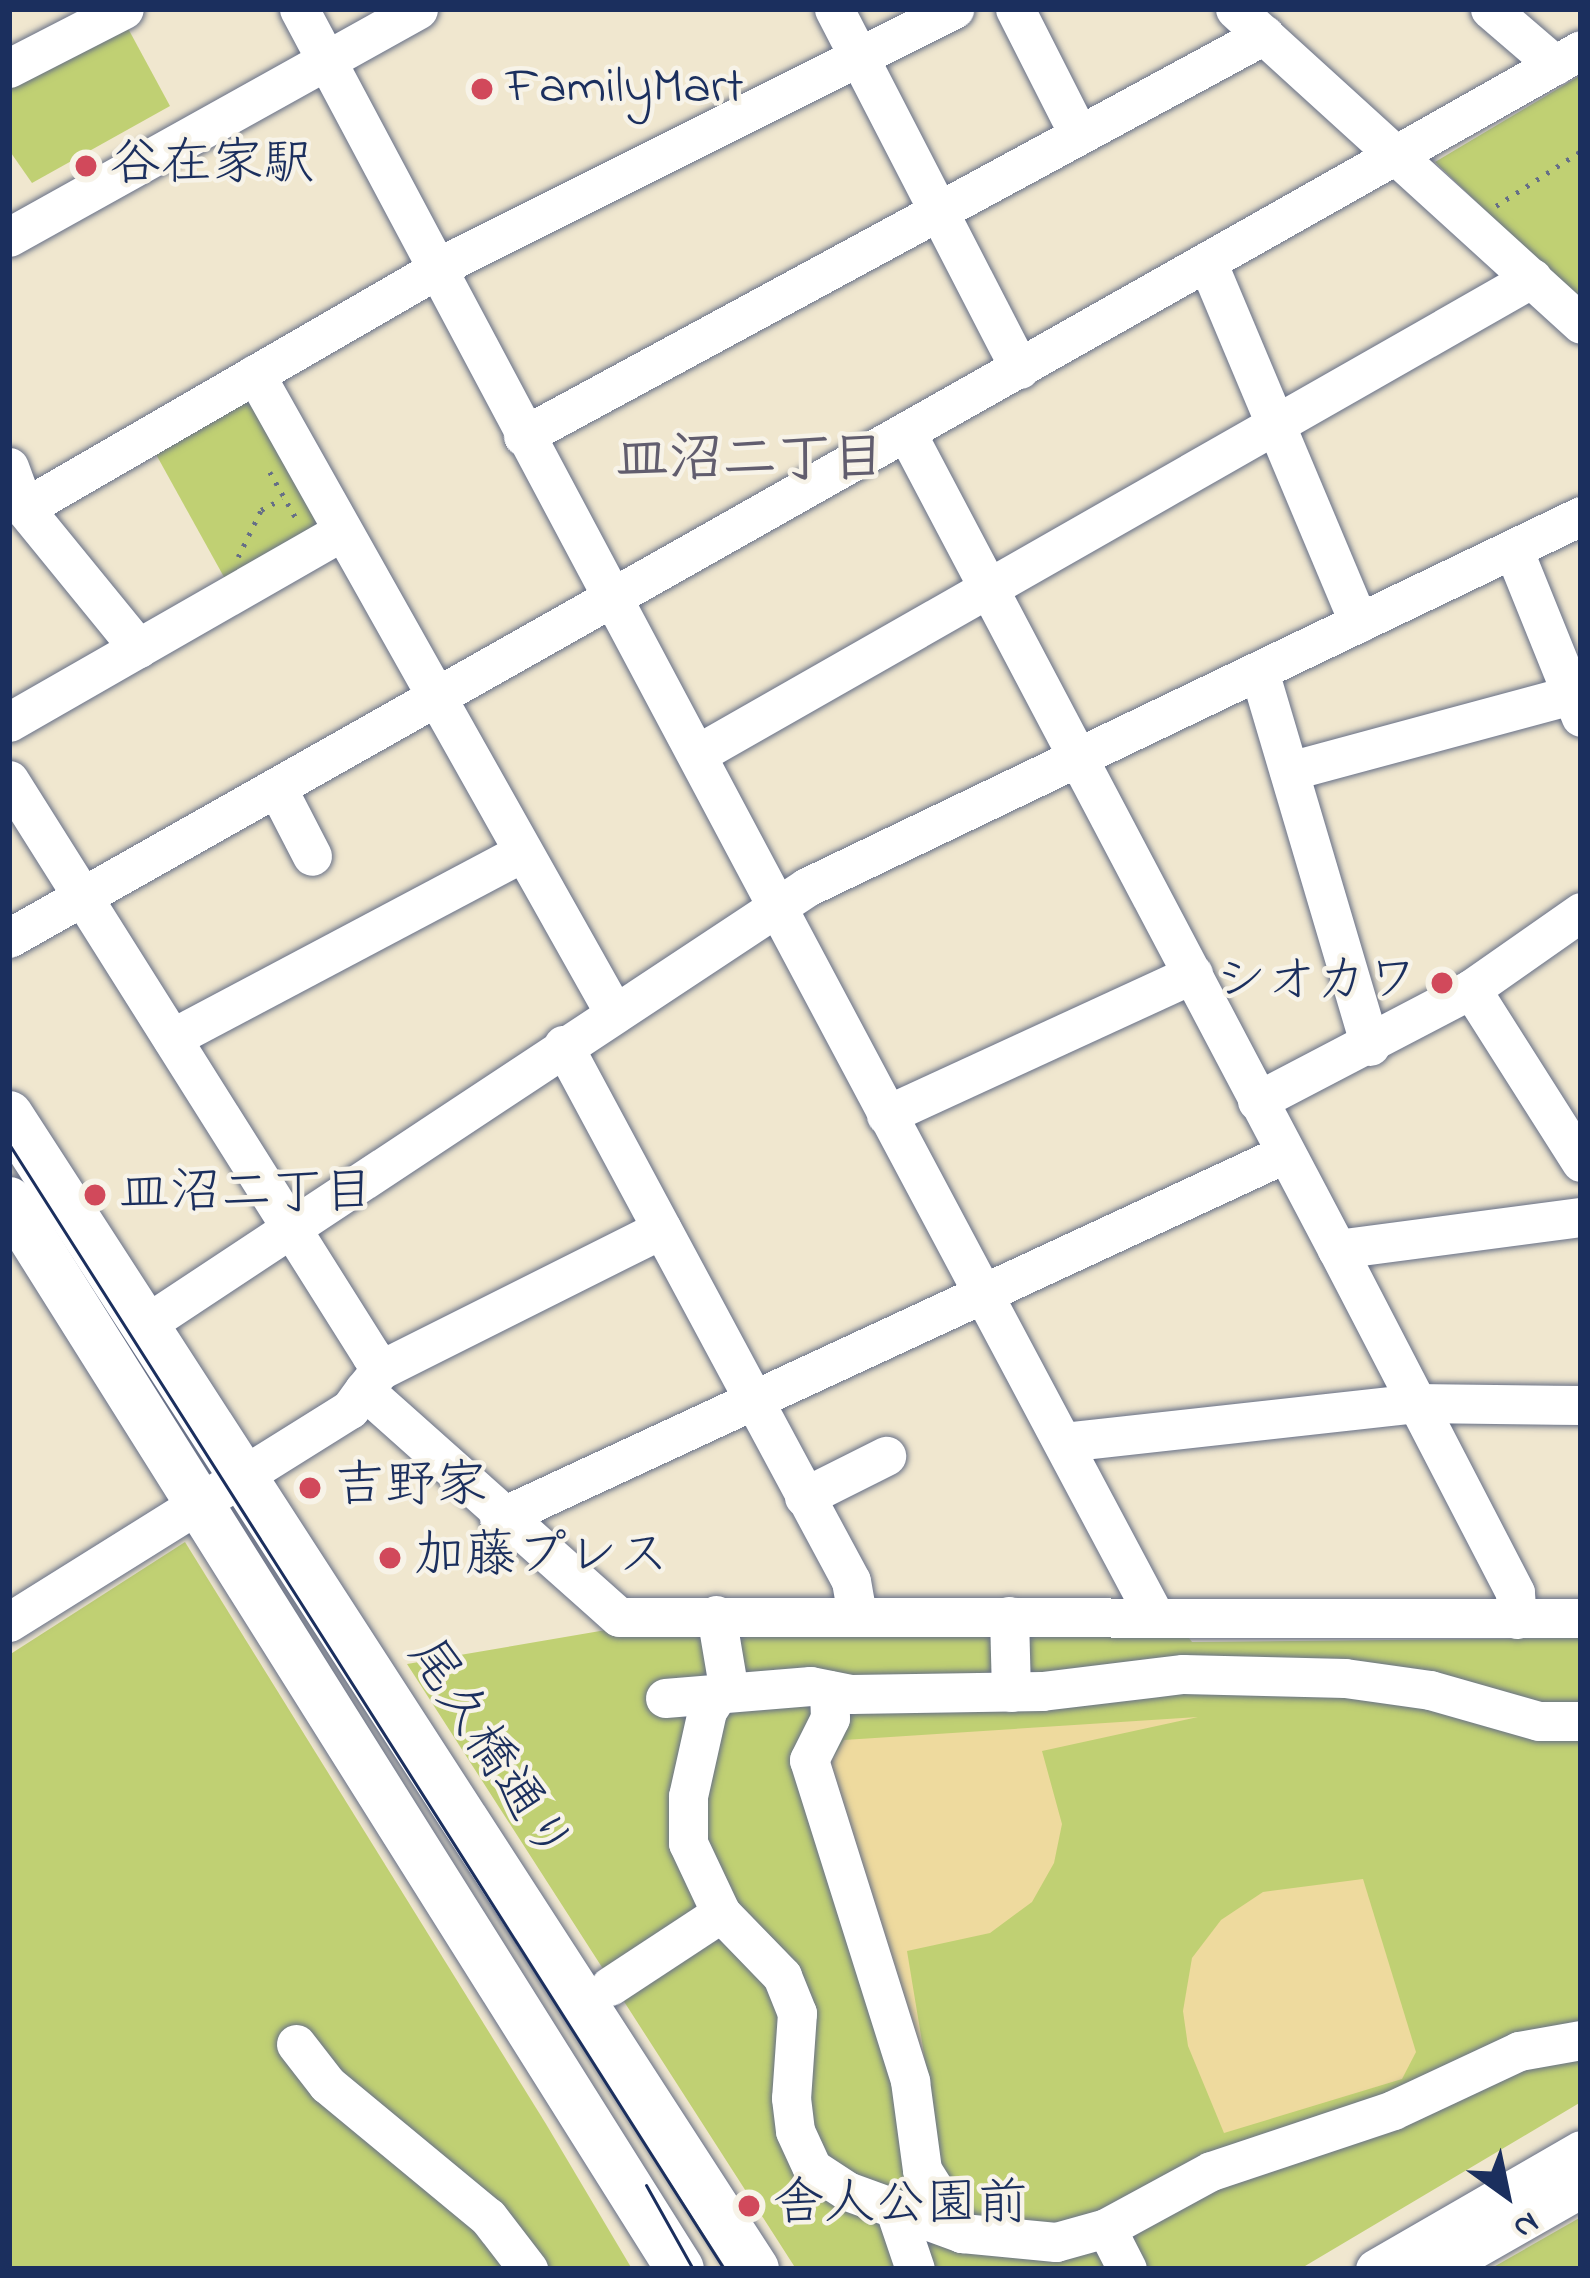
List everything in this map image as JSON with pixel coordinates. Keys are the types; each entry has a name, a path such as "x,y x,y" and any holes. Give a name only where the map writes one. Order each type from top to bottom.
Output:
{"main road":[{"name":"尾久橋通り","path":"9,1115 146,1324 221,1490 680,2269"},
{"name":"尾久橋通り","path":"9,1202 221,1490 755,2269"}],"street":[{"path":"9,68 124,9"},
{"path":"299,9 1154,1615"},
{"path":"9,237 418,9"},
{"path":"834,9 1020,370"},
{"path":"24,508 435,270 954,9"},
{"path":"1015,9 1078,135"},
{"path":"9,938 1568,58 1490,9"},
{"path":"523,436 1078,135 1250,22 1581,324"},
{"path":"1208,264 1359,623"},
{"path":"699,753 1532,278"},
{"path":"255,374 613,1011"},
{"path":"906,432 1515,1594 1517,1619"},
{"path":"9,467 24,508 138,648"},
{"path":"146,1324 774,908 1581,517"},
{"path":"9,722 342,532"},
{"path":"1288,771 1578,701 1513,549"},
{"path":"1259,671 1370,1046"},
{"path":"9,780 292,1228 372,1380 500,1518 563,1560 620,1617 1581,1618"},
{"path":"278,790 312,856"},
{"path":"172,1038 522,853"},
{"path":"1257,1101 1370,1046 1576,926"},
{"path":"886,1114 1193,974"},
{"path":"1471,989 1581,1162"},
{"path":"562,1045 851,1581 857,1615"},
{"path":"500,1518 750,1396 1284,1154"},
{"path":"1337,1249 1581,1217"},
{"path":"9,1622 350,1409 372,1380 662,1229"},
{"path":"1064,1442 1416,1403 1581,1405"},
{"path":"804,1497 886,1456"},
{"path":"716,1615 727,1680 707,1711 688,1796 688,1843 721,1913 782,1976 797,2013 791,2098 794,2131 812,2168 828,2183 962,2233 1056,2242 1106,2228 1211,2171 1393,2110 1519,2051 1581,2040"},
{"path":"1009,1616 1011,1692"},
{"path":"1345,1636 1345,1678"},
{"path":"665,1698 829,1690 1011,1692 1183,1674 1345,1678 1430,1690 1539,1721 1581,1721"},
{"path":"829,1690 830,1718 809,1760 910,2081 922,2170 962,2233"},
{"path":"610,1986 721,1913"},
{"path":"296,2044 327,2084 488,2217 528,2269"},
{"path":"1375,2269 1581,2150"},
{"path":"1439,2269 1578,2195"},
{"path":"895,2210 915,2269"},
{"path":"1106,2228 1127,2269"}],"path":[{"path":"1471,223 1581,151"},
{"path":"252,583 236,551 260,509 283,498"}],"green space":[{"path":"124,21 170,106 32,183 9,150 9,83"},
{"path":"1581,75 1581,302 1435,162"},
{"path":"246,394 320,527 225,579 152,446"},
{"path":"185,1542 632,2269 9,2269 9,1655"},
{"path":"606,1630 1186,1634 1192,1642 1581,1638 1581,2102 1300,2269 796,2269 407,1664"},
{"path":"1581,2217 1581,2269 1490,2269"}],"sand":[{"path":"1198,1717 1042,1751 1062,1824 1054,1863 1032,1902 990,1933 907,1951 928,2078 815,1787 844,1740"},
{"path":"1363,1879 1416,2052 1402,2079 1224,2133 1188,2046 1183,2011 1192,1958 1221,1920 1263,1892"}],"tram line":[{"path":"9,1144 724,2269"},
{"path":"646,2185 693,2269"}],"place":[{"name":"FamilyMart","path":"482,89"},
{"name":"谷在家駅","path":"86,166"},
{"name":"シオカワ","path":"1442,983"},
{"name":"皿沼二丁目","path":"95,1195"},
{"name":"吉野家","path":"310,1488"},
{"name":"加藤プレス","path":"390,1558"},
{"name":"舎人公園前","path":"749,2206"}],"district":[{"name":"皿沼二丁目","path":"750,462"}]}
